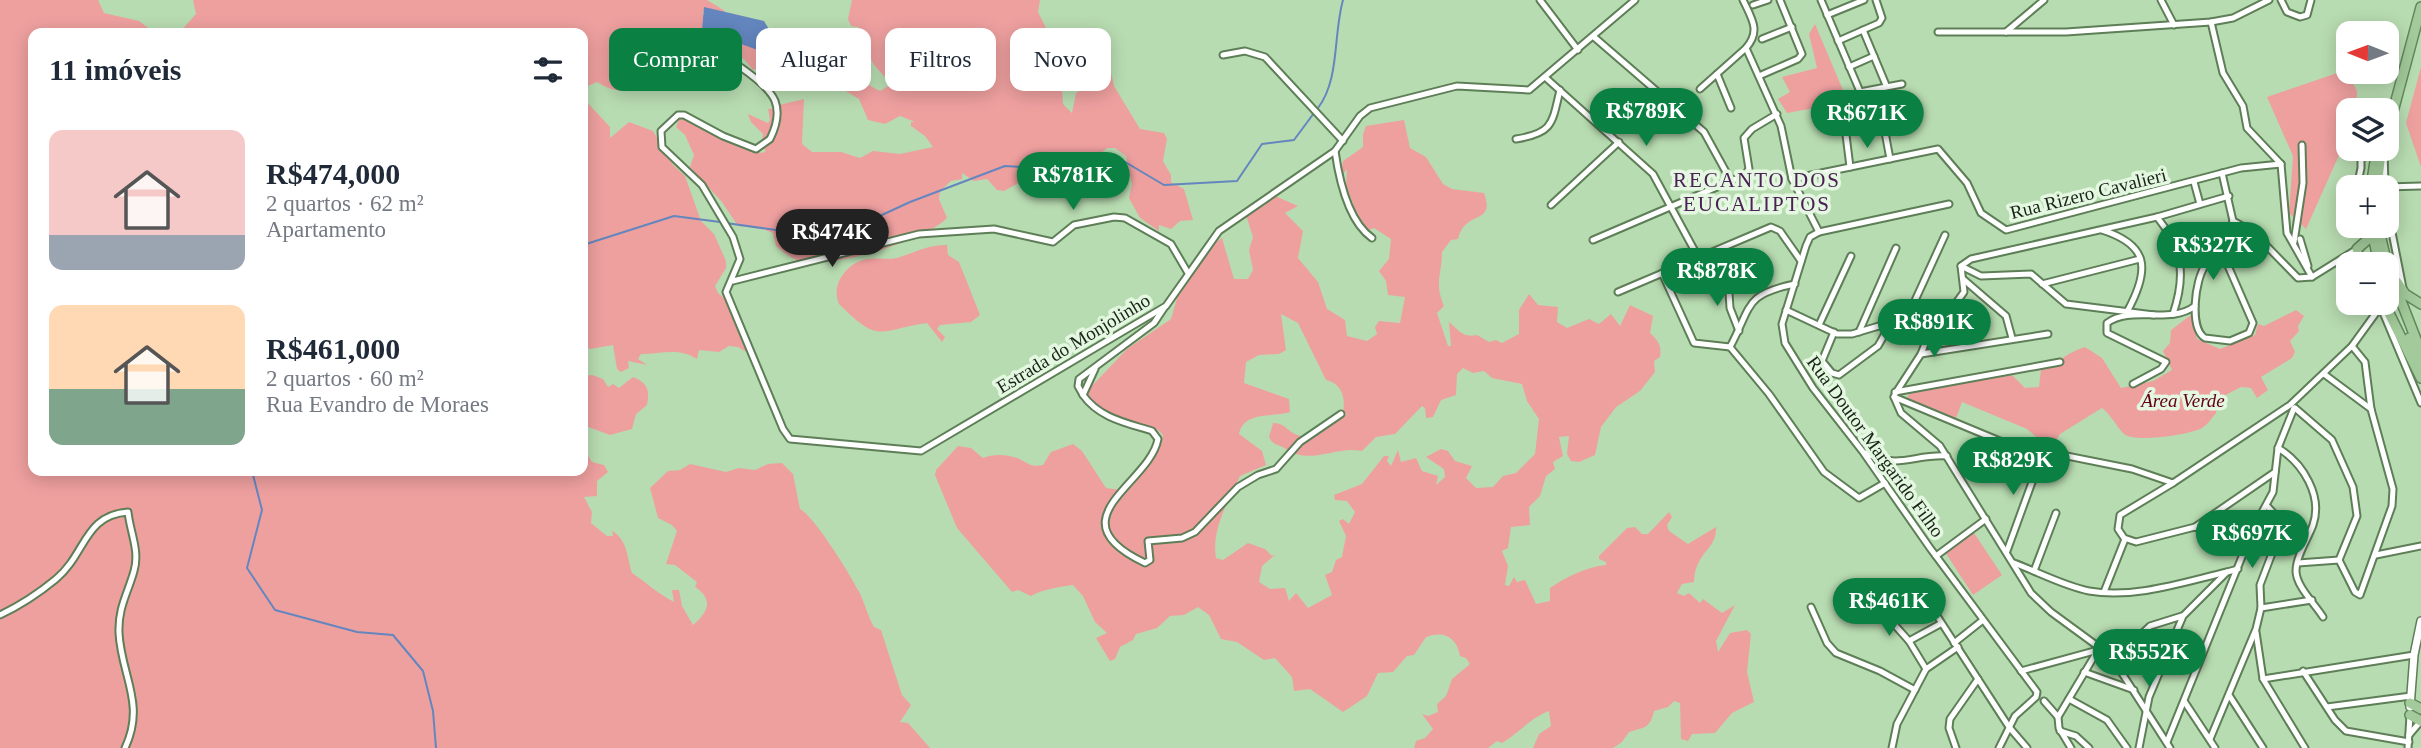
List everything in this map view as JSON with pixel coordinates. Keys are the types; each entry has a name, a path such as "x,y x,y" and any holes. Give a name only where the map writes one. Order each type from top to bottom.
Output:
{"highway":[{"path":"2391,98 2417,0"},
{"path":"2397,98 2421,8"},
{"path":"2357,249 2364,238"},
{"path":"2399,284 2405,294 2421,304"},
{"path":"2399,296 2421,352"},
{"path":"2399,314 2421,369"},
{"path":"2387,315 2421,378"},
{"path":"2411,700 2421,709"},
{"path":"2410,715 2421,722"}],"street":[{"path":"1540,0 1578,50"},
{"name":"Estrada do Monjolinho","path":"733,281 726,292 790,439 915,452 1166,306 1219,231 1335,151 1370,108 1457,86 1479,85 1522,91 1534,87 1635,0"},
{"path":"1700,89 1753,40 1756,29 1743,0"},
{"path":"1753,5 1768,0"},
{"path":"1759,76 1801,56 1780,0"},
{"path":"1821,0 1864,101"},
{"path":"1827,15 1864,0"},
{"path":"1838,41 1881,20 1876,0"},
{"path":"2005,33 2044,0"},
{"path":"2161,0 2174,25"},
{"path":"1938,32 2005,33 2211,22 2233,18 2269,0"},
{"path":"2281,0 2287,12 2301,17 2307,16 2311,0"},
{"path":"2211,22 2222,73 2243,106 2247,128 2281,164 2284,222 2293,245 2311,275"},
{"path":"1762,39 1792,27"},
{"path":"1863,30 1886,85"},
{"path":"1594,37 1704,132 1731,181"},
{"path":"1746,48 1777,114 1793,179 1819,232 1949,204"},
{"path":"1223,55 1245,51 1265,57 1343,141"},
{"path":"1849,67 1874,56"},
{"path":"733,281 740,259 726,223 702,185 662,147 661,131 678,116 684,115 723,136 756,149 770,139 777,111 769,91 742,70"},
{"path":"1717,74 1731,108"},
{"path":"1546,78 1653,174 1698,257"},
{"path":"1860,92 1902,84"},
{"path":"1516,139 1539,135 1548,129 1560,90"},
{"path":"1843,111 1850,167"},
{"path":"1593,240 1745,175 1749,169 1742,142 1746,134 1777,114"},
{"path":"1793,179 1890,159 1884,127"},
{"path":"1551,205 1619,142"},
{"path":"2293,245 2303,183 2302,145"},
{"name":"Rua Rizero Cavalieri","path":"1890,159 1940,149 1967,183 1981,213 2006,230 2248,166 2281,164"},
{"path":"1335,151 1340,186 1358,225 1372,238"},
{"path":"2222,173 2233,221 2222,252 2203,268 2194,306 2197,331 2206,338 2230,341 2251,330 2251,315 2222,252"},
{"path":"2194,182 2200,204"},
{"path":"2399,187 2421,186"},
{"path":"1961,266 1971,259 2157,217 2229,196"},
{"path":"733,281 919,234 994,229 1053,242 1074,225 1114,217 1125,218 1171,244 1188,273"},
{"path":"2157,217 2174,241 2181,264 2180,291 2173,314"},
{"path":"2233,221 2253,232 2298,278 2311,275 2357,249 2359,252"},
{"path":"1618,292 1775,227 1801,261"},
{"path":"2102,230 2128,241 2140,259 2142,283 2128,310"},
{"name":"Rua Doutor Margarido Filho","path":"1819,232 1809,239 1801,261 1786,310 1782,331 1785,343 1813,388 1863,452 2038,694 2015,716 2009,727"},
{"path":"1907,318 1945,235"},
{"path":"2391,238 2405,294"},
{"path":"2300,239 2311,275"},
{"path":"1859,332 1896,248"},
{"path":"1819,325 1851,256"},
{"path":"2042,284 2140,259"},
{"path":"1786,310 1834,332 1844,335 1859,332 1939,309 1960,299 1964,292 1961,266"},
{"path":"1961,266 1981,276 2026,272 2066,304 2154,315"},
{"path":"1662,273 1694,343 1730,347 1769,394 1827,475 1855,497 1864,496 1885,483"},
{"path":"1728,278 1730,307 1739,331"},
{"path":"1963,279 2006,316 2012,338"},
{"path":"1730,347 1755,299 1762,292 1795,284"},
{"path":"1166,306 1154,323 1077,382 1083,395 1100,412 1152,432 1158,439 1153,452 1116,497 1107,517 1107,529 1114,541 1145,563 1150,560 1148,541 1182,538 1195,532 1238,487 1258,475 1276,469 1300,442 1341,414"},
{"path":"2133,384 2161,369 2166,362 2113,337 2105,327 2113,319 2173,314 2194,306"},
{"path":"1895,395 1921,354 1939,309"},
{"path":"2275,472 2195,527 2136,542 2125,539 2118,528 2120,515 2292,407 2352,346 2373,315"},
{"path":"2385,315 2421,403"},
{"path":"1834,332 1822,361 1832,373 1844,374 1878,346 1891,323"},
{"path":"1921,354 2048,334"},
{"path":"2292,407 2332,440 2353,488 2357,516 2339,560 2359,595 2392,506 2393,489 2371,409 2365,362 2352,346"},
{"path":"1895,395 2060,362"},
{"path":"1083,395 1095,369"},
{"path":"2324,374 2371,409"},
{"path":"1895,395 2007,444 2132,469 2173,483"},
{"path":"1895,395 1901,413 1932,437 1947,456 2037,599 2101,649 2134,690 2168,745"},
{"path":"2168,745 2250,536 2273,492 2278,448 2292,407"},
{"path":"2278,448 2302,468 2315,502 2314,523 2298,562 2299,581 2323,617"},
{"path":"1863,452 1889,463 1926,456 1947,456"},
{"path":"2007,551 2043,452"},
{"path":"2210,739 2256,629 2261,608 2261,580 2281,528 2279,519 2267,506"},
{"path":"0,615 57,579 77,556 95,524 111,513 128,512 135,540 135,570 122,598 119,634 131,684 134,729 125,748"},
{"path":"2034,571 2056,513"},
{"path":"1936,556 1986,519"},
{"path":"2195,527 2205,532 2250,536"},
{"path":"2104,592 2125,539"},
{"path":"2376,555 2421,546"},
{"path":"2298,562 2339,560"},
{"path":"2014,563 2083,589 2104,592 2159,588 2238,569"},
{"path":"2139,748 2146,708 2183,616 2227,572"},
{"path":"1917,585 1936,611 1940,624 2026,748"},
{"path":"1868,595 1909,641 1926,669"},
{"path":"2261,608 2312,600"},
{"path":"1811,607 1827,643 1836,653 1880,670 1915,690"},
{"path":"2021,671 2132,643 2150,626 2183,616"},
{"path":"1892,748 1897,724 1926,669 1983,620"},
{"path":"2409,742 2414,654 2421,621"},
{"path":"1909,641 1940,624"},
{"path":"2256,629 2263,679 2305,748"},
{"path":"2058,717 2101,649"},
{"path":"2263,679 2414,654"},
{"path":"2304,671 2346,731 2409,742"},
{"path":"2084,672 2134,690"},
{"path":"1956,748 1949,728 1950,719 1978,679"},
{"path":"2229,695 2263,748"},
{"path":"2069,699 2107,720 2127,748"},
{"path":"2327,707 2411,700"},
{"path":"2044,701 2058,717 2060,731 2071,748"},
{"path":"2184,701 2215,748"},
{"path":"2409,742 2421,722"},
{"path":"1999,748 2009,727"},
{"path":"2060,731 2076,736 2090,748"}],"green space":[{"path":"0,0 98,0 104,13 139,21 148,28 28,28 28,476 588,476 588,456 592,462 604,465 608,472 597,481 597,496 584,497 592,512 591,523 607,536 613,536 612,531 621,539 632,573 674,602 672,590 679,590 682,606 693,625 702,616 707,602 695,587 697,582 675,565 666,564 677,531 672,525 658,518 650,488 668,471 680,470 690,464 726,472 739,468 755,470 768,464 782,463 793,474 800,509 814,522 831,546 848,572 874,627 881,630 902,695 911,705 900,722 908,723 930,748 0,748"},
{"path":"193,0 707,0 725,11 724,15 703,11 703,22 715,28 609,28 609,88 597,82 588,86 588,28 183,28 196,14"},
{"path":"852,0 1040,0 1038,12 1046,28 1010,28 1010,91 1062,91 1063,104 1072,113 1076,93 1079,91 1111,91 1111,72 1114,86 1140,129 1164,133 1167,139 1163,161 1171,175 1171,182 1184,189 1193,220 1180,221 1171,229 1159,225 1159,231 1140,218 1129,198 1132,184 1126,156 1115,148 1107,148 1086,166 1079,179 1058,183 1046,177 1022,181 1004,191 997,190 987,179 974,181 962,173 962,179 951,181 940,191 939,199 947,218 920,235 858,256 819,262 801,261 776,246 773,233 760,228 738,226 722,202 690,167 694,155 685,135 676,127 682,113 728,141 762,153 766,151 761,145 763,134 751,122 748,114 768,123 768,109 804,99 802,144 812,152 841,152 860,158 873,151 900,154 933,147 925,136 911,126 911,122 915,122 900,116 885,124 868,120 859,99 846,91 871,91 871,86 880,91 885,88 885,91 996,91 996,28 885,28 885,77 871,58 871,28 851,26 848,19"},
{"path":"1815,24 1848,102 1787,113 1778,99 1790,92 1782,77 1817,68 1809,34"},
{"path":"742,41 756,48 756,69 753,70 744,59"},
{"path":"2421,67 2421,167 2406,123"},
{"path":"2336,73 2336,84 2353,84 2357,91 2357,98 2336,98 2336,161 2306,229 2289,213 2293,156 2267,97"},
{"path":"588,103 610,127 610,138 629,122 653,131 673,165 685,176 701,221 714,234 726,261 726,268 715,286 718,293 731,304 748,353 738,347 729,346 719,352 699,350 697,359 676,352 641,354 638,359 647,365 628,361 629,368 621,372 617,369 613,345 590,349"},
{"path":"1404,120 1410,148 1426,157 1443,184 1452,189 1484,193 1486,210 1467,224 1458,239 1451,240 1442,252 1439,284 1444,306 1437,313 1448,346 1451,346 1449,322 1464,334 1477,335 1489,342 1496,340 1502,343 1519,334 1519,310 1529,294 1538,305 1558,307 1557,322 1567,328 1589,319 1599,324 1611,314 1620,326 1630,305 1653,316 1650,333 1660,346 1660,357 1654,361 1655,372 1640,391 1616,407 1601,427 1595,455 1579,462 1571,461 1567,454 1569,436 1559,437 1563,456 1553,462 1555,469 1546,476 1540,496 1529,507 1530,525 1511,527 1508,548 1502,551 1508,566 1505,585 1509,586 1514,577 1517,582 1525,580 1536,604 1550,601 1550,588 1556,584 1584,570 1606,565 1599,556 1627,528 1635,527 1642,534 1648,534 1669,512 1672,517 1667,525 1669,531 1688,544 1716,527 1713,541 1698,564 1694,582 1682,584 1677,593 1684,596 1689,593 1700,603 1703,599 1722,613 1735,605 1716,641 1718,652 1730,633 1747,630 1751,634 1747,672 1754,702 1732,713 1715,733 1692,734 1688,741 1681,739 1680,703 1674,701 1668,707 1654,711 1648,724 1629,732 1622,742 1613,748 1533,748 1539,734 1551,726 1549,711 1502,743 1497,741 1488,748 1414,748 1416,741 1425,738 1433,729 1422,714 1428,716 1438,712 1437,704 1446,696 1452,679 1470,664 1466,658 1460,656 1456,644 1449,637 1439,634 1426,637 1414,655 1407,656 1393,672 1378,673 1367,696 1343,712 1310,689 1294,691 1292,677 1275,658 1264,660 1237,642 1221,639 1209,615 1198,607 1184,615 1170,616 1157,628 1136,634 1133,640 1120,647 1115,659 1110,661 1096,638 1107,633 1095,622 1083,596 1073,585 1031,596 1018,590 1012,592 957,528 935,475 936,470 958,446 971,448 983,458 1008,456 1039,466 1043,465 1051,452 1073,444 1082,451 1106,488 1121,490 1134,485 1140,472 1159,449 1163,435 1158,430 1106,414 1089,399 1088,390 1127,349 1171,319 1180,288 1195,272 1212,245 1222,238 1234,279 1248,279 1253,270 1249,250 1253,237 1245,212 1264,206 1275,196 1298,206 1285,213 1303,231 1298,258 1318,282 1327,309 1345,320 1347,336 1367,341 1377,334 1375,327 1379,321 1400,323 1405,297 1388,295 1386,281 1379,271 1389,259 1391,239 1374,228 1366,231 1346,211 1353,203 1346,187 1347,169 1340,178 1343,161 1363,147 1366,126","holes":["1281,314 1298,323 1326,380 1339,387 1344,401 1343,412 1347,414 1310,436 1297,435 1280,424 1273,423 1269,437 1271,440 1295,454 1314,456 1362,451 1376,437 1395,434 1422,406 1425,408 1426,418 1433,417 1441,400 1456,395 1457,374 1463,368 1473,373 1484,371 1492,378 1522,384 1527,401 1539,419 1535,454 1516,473 1503,476 1493,487 1476,488 1466,478 1472,466 1455,461 1448,451 1441,449 1426,457 1444,469 1445,477 1436,485 1438,476 1422,471 1416,458 1401,462 1398,450 1391,466 1387,461 1389,456 1384,456 1362,484 1334,495 1335,500 1347,501 1355,512 1349,524 1343,519 1339,521 1346,536 1342,557 1336,560 1332,572 1325,575 1332,595 1308,608 1296,593 1289,601 1285,588 1270,589 1259,582 1262,566 1275,555 1272,556 1265,549 1248,543 1223,560 1216,558 1215,547 1218,526 1240,476 1266,465 1262,451 1239,434 1242,426 1253,418 1290,412 1289,399 1244,383 1246,362 1259,355 1279,354 1286,350"]},
{"path":"947,245 948,255 959,262 980,315 971,322 940,325 937,329 945,337 942,342 927,323 888,331 872,330 839,304 839,282 853,264 867,259 896,258 929,247"},
{"name":"Área Verde","path":"2296,310 2304,316 2298,326 2299,331 2290,341 2295,352 2292,358 2261,377 2268,390 2257,398 2251,388 2241,387 2216,400 2216,413 2205,426 2184,434 2129,437 2102,408 2060,434 2051,449 2027,429 1962,402 1956,418 1907,398 1910,392 2012,375 2025,388 2039,387 2041,370 2085,347 2102,358 2121,388 2153,381 2172,370 2163,351 2170,343 2171,330 2191,315 2197,339 2220,349 2255,335 2258,324 2264,326"},
{"path":"588,375 603,379 608,387 613,384 619,388 633,377 645,385 648,392 647,405 636,414 632,429 610,435 588,427"},
{"path":"1974,533 2002,575 1973,595 1945,552"}],"water":[{"path":"704,7 764,21 768,28 756,28 756,49 742,44 742,28 702,28"}],"waterway":[{"path":"1318,108 1330,84 1343,0"},
{"path":"726,223 832,238 910,202 1005,166 1056,169 1120,159 1164,185 1237,181 1262,144 1294,140 1314,113"},
{"path":"588,243 674,216 720,222"},
{"path":"253,476 262,510 247,568 275,610 357,632 393,635 423,671 433,711 436,748"}],"district":[{"name":"RECANTO DOS EUCALIPTOS","path":"1757,192"}]}
